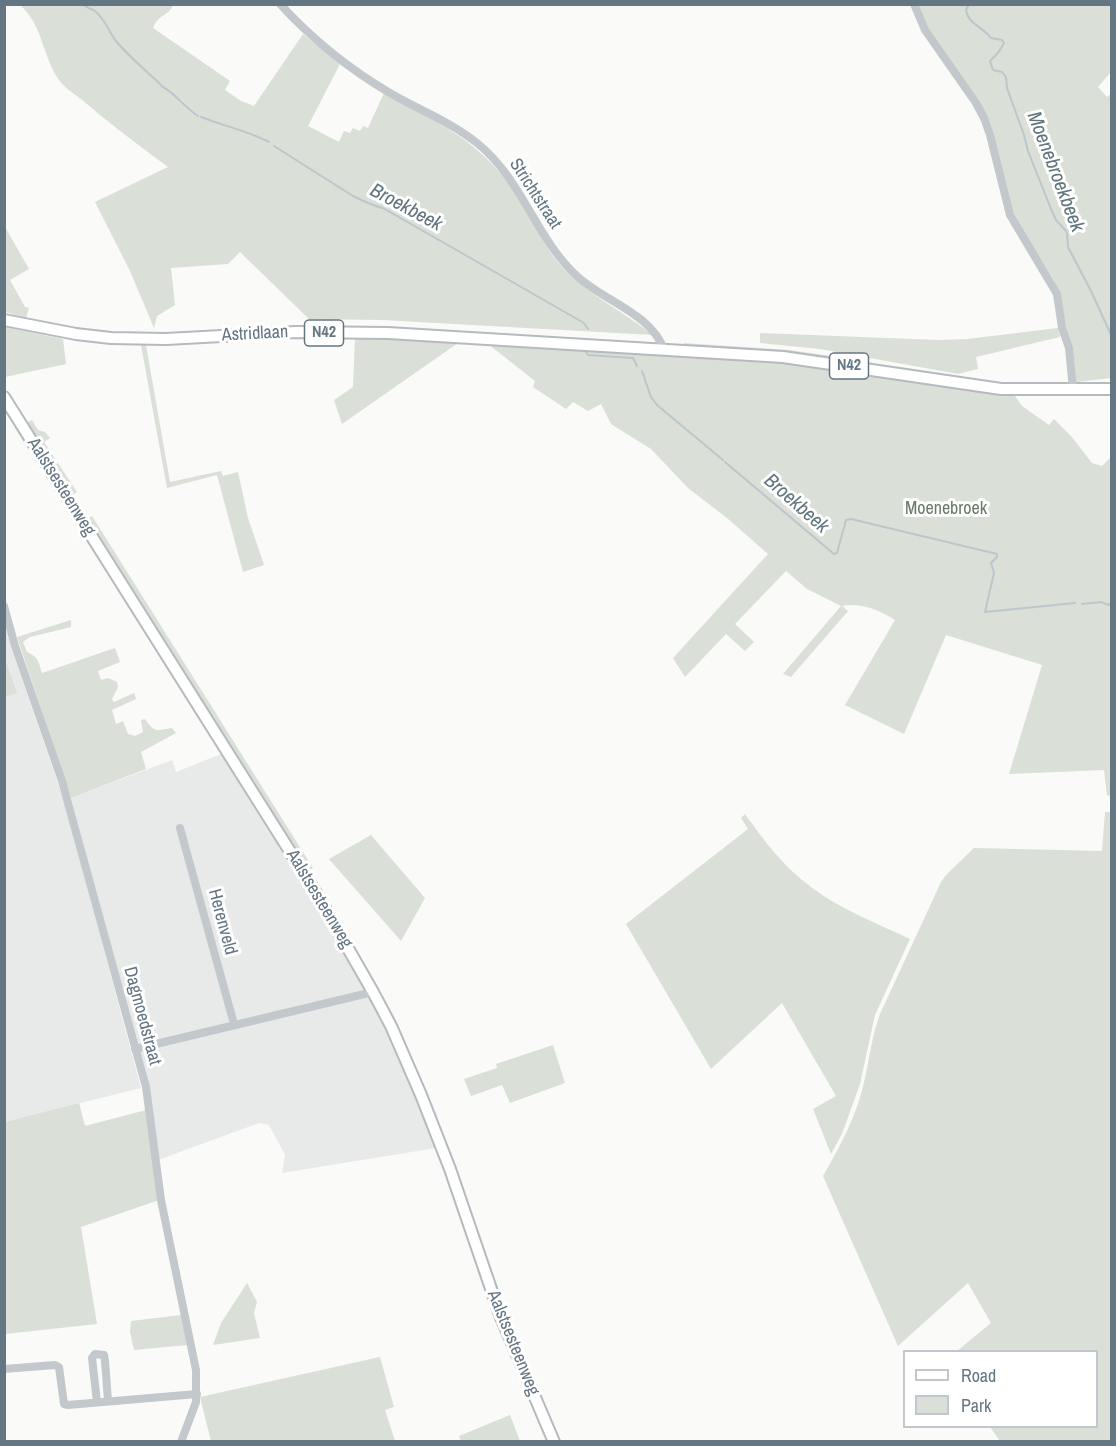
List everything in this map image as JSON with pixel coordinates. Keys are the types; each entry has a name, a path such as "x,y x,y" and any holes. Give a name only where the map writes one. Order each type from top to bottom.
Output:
{"main road":[{"name":"Astridlaan","path":"4,320 76,334 138,339 296,333 366,333 664,350"},
{"name":"N42","path":"664,350 783,357 1001,389 1112,388"},
{"name":"Aalstsesteenweg","path":"5,398 318,896 374,992 422,1095 500,1315 554,1442"}],"street":[{"name":"Strichtstraat","path":"280,4 296,22 343,62 389,92 463,132 478,144 509,176 543,234 562,261 590,287 640,320 659,339 664,350"},
{"path":"914,4 925,30 984,118 1010,215 1057,294 1062,328 1078,389"},
{"name":"Dagmoedstraat","path":"4,606 15,646 62,781 150,1106 161,1200 196,1370 197,1394 192,1416 181,1442"},
{"name":"Herenveld","path":"180,828 234,1024"},
{"path":"135,1049 374,992"},
{"path":"97,1402 92,1358 95,1354 100,1353 104,1355 105,1361 108,1401"},
{"path":"4,1369 55,1365 59,1367 64,1404 68,1405 197,1394"}],"shaded area":[{"path":"4,622 65,804 141,1088 5,1122"},
{"path":"221,754 363,982 385,1024 436,1148 282,1173 285,1155 269,1125 259,1123 158,1160 129,1017 71,798 172,760 176,772"}],"green space":[{"path":"20,5 173,5 153,28 230,81 225,90 241,101 254,106 303,34 340,64 308,126 339,142 344,131 350,133 353,128 360,131 363,126 368,128 384,93 436,121 468,142 496,168 516,194 548,249 564,269 584,287 653,335 382,320 309,319 240,252 228,264 171,268 175,305 157,316 154,328 130,271 95,202 168,167 62,83 52,68 33,21"},
{"path":"916,5 1111,5 1111,72 1098,87 1107,97 1112,93 1111,378 1076,382 1073,350 1066,332 1061,298 1053,279 1024,235 1012,210 993,135 926,29"},
{"path":"4,225 29,269 10,280 25,307 29,308 26,318 5,312"},
{"path":"4,327 63,339 66,364 5,377"},
{"path":"1058,328 1060,337 976,357 978,369 958,374 820,349 760,343 760,333 939,340 967,339"},
{"path":"355,337 458,343 342,424 334,400 353,387"},
{"path":"684,343 789,350 838,357 837,361 683,348"},
{"name":"Moenebroek","path":"488,344 793,363 1015,396 1022,406 1049,425 1054,419 1092,463 1102,466 1111,457 1111,812 1104,770 1009,774 1042,665 946,635 904,734 845,705 895,620 870,608 849,605 842,606 848,611 791,677 783,674 841,606 807,589 786,571 735,624 754,642 745,651 726,634 685,677 673,658 768,554 688,488 651,449 611,424 601,404 588,411 573,402 566,409 533,387 535,381"},
{"path":"141,345 146,345 170,482 221,471 223,476 238,472 248,518 264,565 243,572 217,475 167,488"},
{"path":"32,420 38,430 45,432 50,438 44,442 77,492 71,496 63,485 55,491 15,428"},
{"path":"92,516 313,868 308,871 86,520"},
{"path":"71,620 71,627 30,637 23,642 27,652 38,660 42,673 115,648 120,662 98,671 101,680 108,678 117,682 118,687 112,699 114,702 134,693 136,699 112,710 116,724 123,721 128,734 135,736 143,732 141,720 145,719 154,729 172,728 176,733 141,752 146,769 71,798 17,637"},
{"path":"5,659 17,693 4,697"},
{"path":"1105,812 1111,812 1111,1441 1000,1441 991,1428 1098,1428 1098,1350 958,1350 991,1323 968,1283 898,1346 823,1176 858,1104 880,1014 946,875 974,848 1102,851"},
{"path":"745,814 775,853 811,887 846,909 910,939 875,1015 860,1084 842,1134 831,1154 813,1109 836,1096 782,1003 711,1069 626,924 748,829 741,818"},
{"path":"371,835 425,898 401,941 329,859"},
{"path":"553,1045 565,1083 510,1103 502,1085 471,1096 464,1079 497,1068 496,1064"},
{"path":"79,1103 85,1126 146,1110 159,1200 81,1227 97,1324 5,1334 5,1122"},
{"path":"247,1283 257,1302 254,1313 260,1338 213,1345 221,1323"},
{"path":"181,1315 188,1345 134,1350 130,1332 131,1321"},
{"path":"380,1357 394,1407 385,1410 395,1441 211,1441 200,1397"},
{"path":"510,1415 520,1441 461,1441 459,1436"}],"waterway":[{"name":"Broekbeek","path":"83,4 98,14 116,41 133,59 198,116"},
{"name":"Moenebroekbeek","path":"969,4 966,10 970,19 991,38 1002,40 1004,43 990,61 993,70 1002,72 1006,77 1007,88 1028,151 1051,209 1056,220 1067,232 1068,247 1112,337"},
{"name":"Broekbeek","path":"201,117 269,142"},
{"name":"Broekbeek","path":"274,146 353,196 383,208 584,323 588,329"},
{"name":"Broekbeek","path":"586,352 588,355 633,358 637,366"},
{"name":"Broekbeek","path":"642,371 651,397 657,405 723,460"},
{"name":"Broekbeek","path":"725,462 834,554 837,553 846,520 851,519 997,554 991,563 994,573 985,612 1075,603"},
{"name":"Broekbeek","path":"1082,604 1101,602 1109,605 1112,602"}]}
